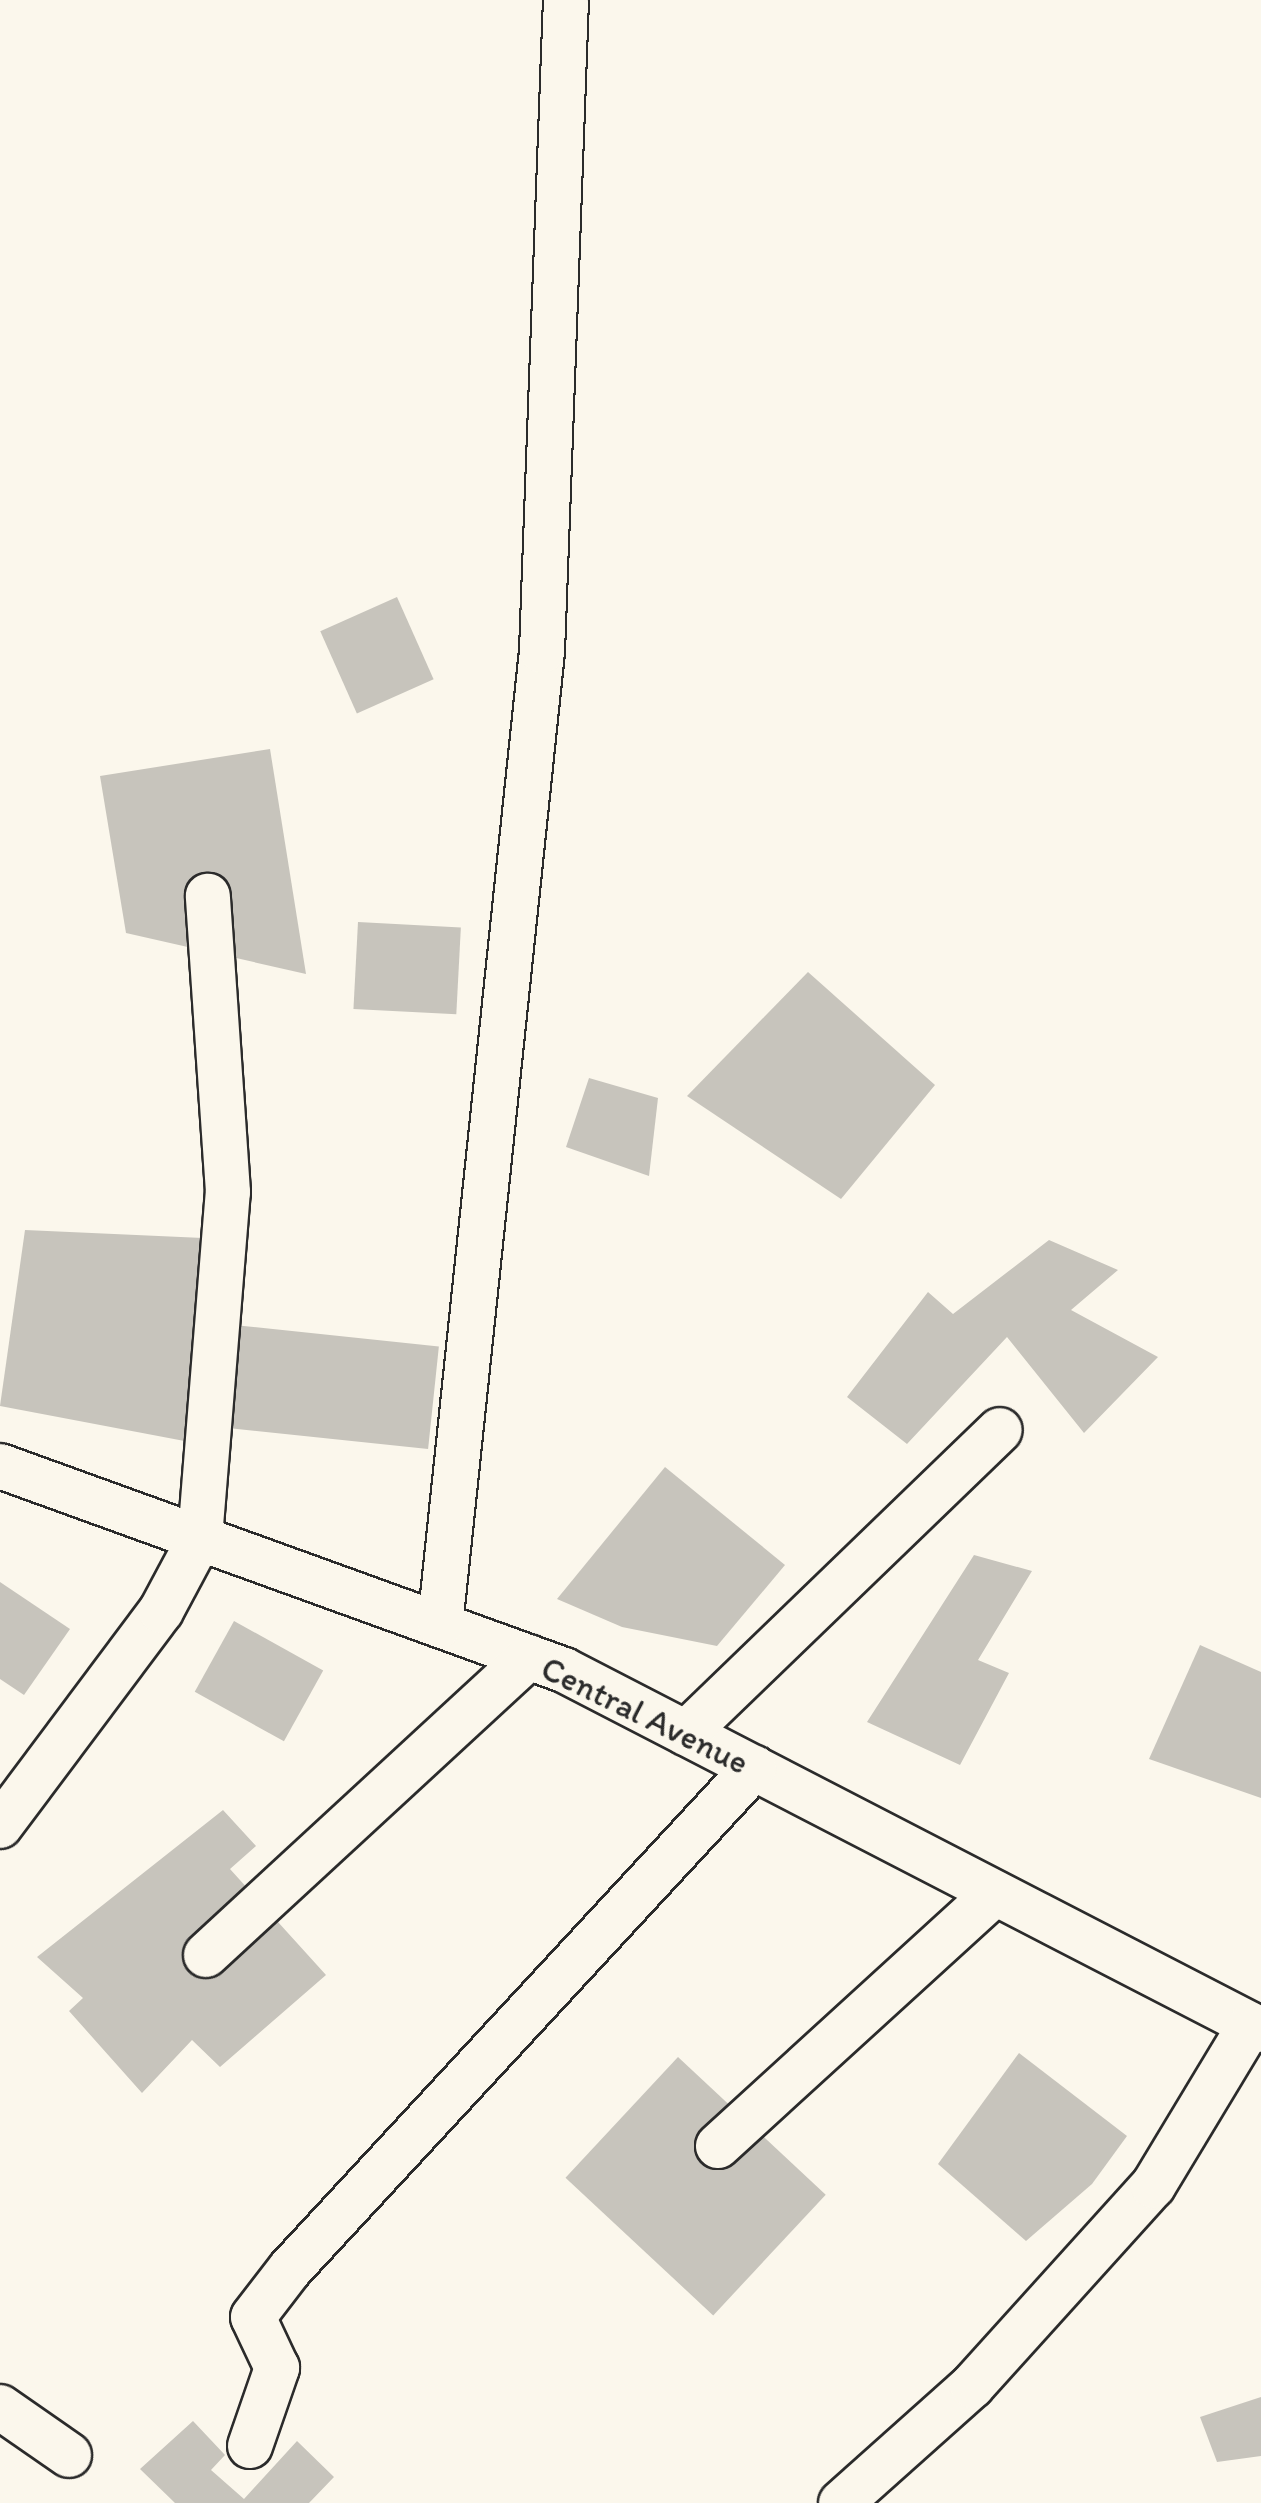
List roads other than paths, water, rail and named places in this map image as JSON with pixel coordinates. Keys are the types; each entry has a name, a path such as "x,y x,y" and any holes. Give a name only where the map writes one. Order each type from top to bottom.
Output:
{"street":[{"path":"440,1625 542,651 566,0"},
{"path":"0,1826 161,1611 200,1538 228,1192 208,896"},
{"path":"686,1733 1000,1430"},
{"name":"Central Avenue","path":"0,1466 529,1657 686,1733 1255,2028"},
{"path":"206,1955 529,1657"},
{"path":"250,2446 277,2368 253,2317 290,2269 754,1768"},
{"path":"718,2146 995,1893"},
{"path":"845,2502 972,2386 1153,2186 1255,2028"},
{"path":"0,2407 69,2455"}]}
